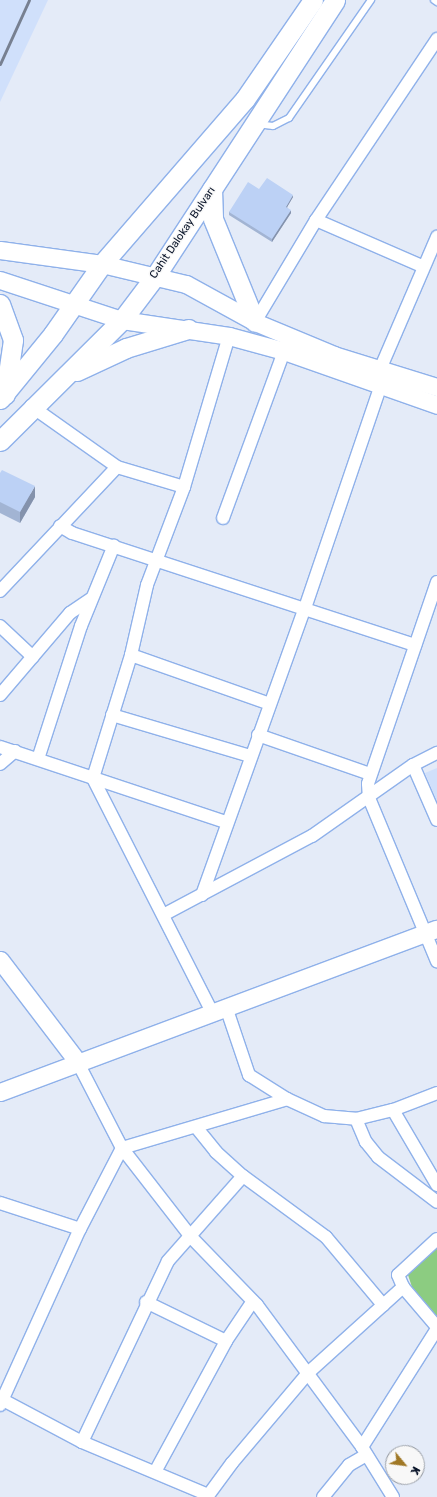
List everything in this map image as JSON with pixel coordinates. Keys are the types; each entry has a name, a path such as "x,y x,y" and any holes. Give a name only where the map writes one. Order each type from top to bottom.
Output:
{"main road":[{"path":"2,397 74,304 102,264 245,99 313,0"},
{"name":"Cahit Dalokay Bulvarı","path":"0,441 31,406 122,320 156,275 335,0"},
{"path":"212,189 213,218 255,322"},
{"path":"0,250 102,264 156,275 186,284 255,322 334,355 381,368 437,387"},
{"path":"0,280 122,320 229,336 284,352 437,405"},
{"path":"0,304 13,340 2,397"},
{"path":"61,379 126,348 188,329"},
{"path":"0,1092 77,1061 220,1012 431,932"},
{"path":"0,960 77,1061"}],"street":[{"path":"255,322 316,220 437,40"},
{"path":"316,220 429,260"},
{"path":"202,895 226,822 305,608 381,385 381,368 429,260 437,237"},
{"path":"229,336 184,487 156,558 131,655 94,778 165,914 220,1012 250,1075 287,1099 324,1116 356,1120 393,1110 437,1093"},
{"path":"223,518 284,352"},
{"path":"31,406 117,467 184,487"},
{"path":"0,591 117,467"},
{"path":"60,526 114,546 156,558 415,645"},
{"path":"38,759 91,599 114,546"},
{"path":"437,582 370,774 369,798 431,932 437,961"},
{"path":"0,695 74,609 91,599"},
{"path":"0,626 33,657"},
{"path":"131,655 270,704"},
{"path":"112,715 250,756"},
{"path":"258,735 370,774"},
{"path":"0,747 226,822"},
{"path":"0,764 15,751"},
{"path":"165,914 312,836 369,798 413,765 437,753"},
{"path":"413,765 437,820"},
{"path":"77,1061 122,1148 191,1237 253,1301 309,1372 364,1451 393,1497"},
{"path":"287,1099 122,1148 80,1229 1,1402 82,1442 208,1496 309,1372 403,1287"},
{"path":"393,1110 437,1185"},
{"path":"356,1120 372,1150 437,1202"},
{"path":"196,1127 216,1152 243,1176 326,1237 383,1306"},
{"path":"82,1442 146,1302 168,1261 191,1237 243,1176"},
{"path":"0,1203 80,1229"},
{"path":"323,1497 349,1465 364,1451 437,1328 403,1287 400,1270 437,1239"},
{"path":"155,1472 226,1341 253,1301"},
{"path":"146,1302 226,1341"}],"lane":[{"path":"256,123 273,126 289,118 371,0"}],"shaded area":[{"path":"0,0 48,0 0,102"},
{"path":"437,768 437,801 425,773"}],"green space":[{"path":"437,1244 437,1317 412,1287 406,1269"}],"building":[{"path":"267,178 293,195 286,207 291,210 272,239 229,212 248,182 259,189"},
{"path":"2,470 35,486 20,512 0,502 0,473"}],"railway":[{"path":"0,64 29,0"}]}
